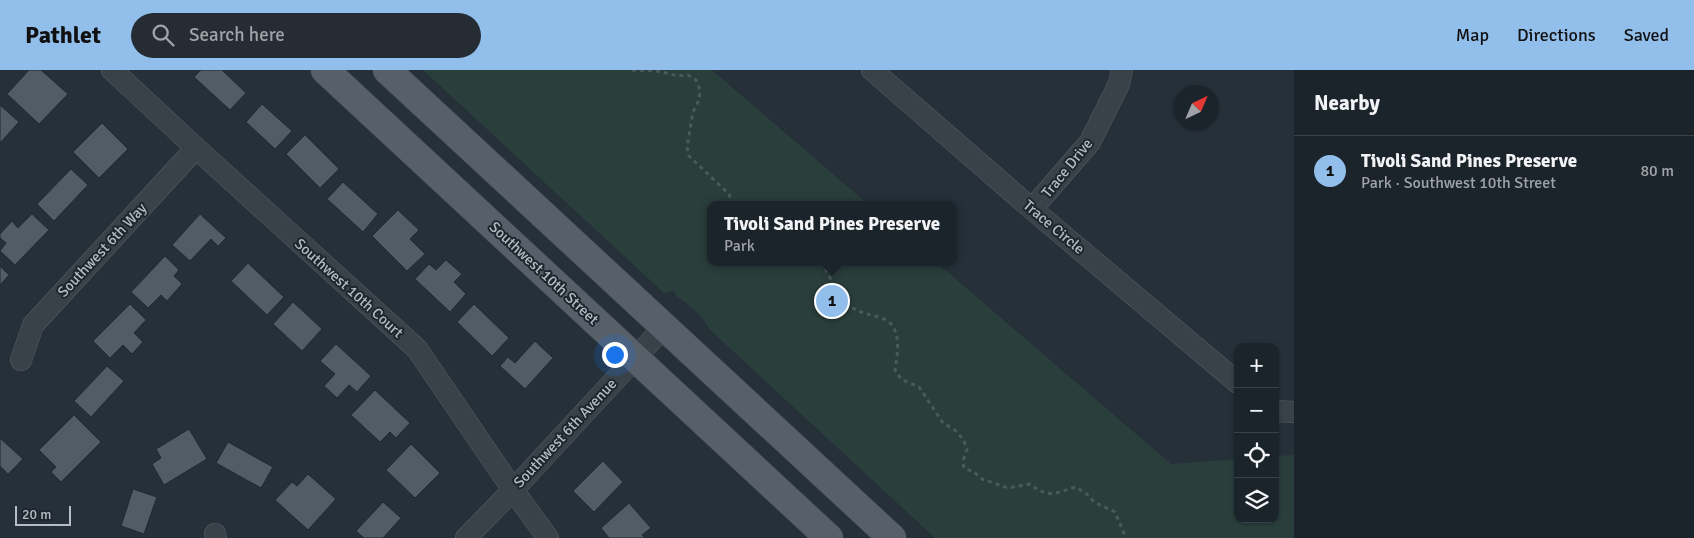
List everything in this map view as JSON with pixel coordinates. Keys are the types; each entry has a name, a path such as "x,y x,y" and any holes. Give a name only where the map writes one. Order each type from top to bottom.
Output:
{"main road":[{"name":"Southwest 10th Street","path":"325,70 829,538"},
{"path":"388,70 892,538"}],"street":[{"name":"Southwest 10th Court","path":"112,70 417,349 548,538"},
{"name":"Trace Circle","path":"872,70 1032,209 1234,380"},
{"name":"Trace Drive","path":"1032,209 1090,142 1119,84 1122,70"},
{"name":"Southwest 6th Way","path":"21,360 33,325 196,148"},
{"name":"Southwest 6th Avenue","path":"466,538 513,490 664,326"},
{"path":"1279,411 1294,412"}],"path":[{"path":"632,70 651,70 678,76 688,76 696,80 700,90 699,100 693,112 687,147 690,156 729,194 732,201"},
{"path":"824,266 837,292 847,304 863,314 881,318 892,324 896,332 898,350 895,370 902,379 918,387 943,423 955,430 963,439 967,449 963,461 964,468 974,472 982,479 1008,488 1030,484 1041,493 1053,494 1076,487 1088,495 1094,502 1115,512 1126,538"}],"green space":[{"path":"423,70 712,70 864,201 707,201 707,266 941,266 1171,464 1234,459 1234,523 1279,523 1279,456 1294,455 1294,538 935,538 709,329 699,314 675,295 675,291 664,293"}],"building":[{"path":"29,70 41,70 68,94 39,124 7,94"},
{"path":"201,70 222,70 246,93 230,110 194,77"},
{"path":"262,104 292,131 275,149 246,122"},
{"path":"0,105 19,122 0,143"},
{"path":"102,123 128,149 99,178 73,152"},
{"path":"305,135 339,169 320,188 286,154"},
{"path":"71,169 88,185 54,221 37,204"},
{"path":"343,182 378,214 363,232 327,199"},
{"path":"398,210 419,230 410,239 425,254 407,271 372,236"},
{"path":"32,214 49,230 15,265 0,251 6,243 0,238 0,234 12,221 18,228"},
{"path":"200,214 226,238 218,246 211,239 190,261 172,245"},
{"path":"165,256 179,270 174,276 182,284 167,301 161,295 148,308 131,292"},
{"path":"446,260 462,274 454,282 466,294 450,312 415,279 429,264 436,270"},
{"path":"248,263 284,297 267,315 231,281"},
{"path":"0,266 9,275 0,285"},
{"path":"293,302 322,329 302,351 273,324"},
{"path":"130,304 146,320 134,333 143,342 132,354 123,345 110,358 93,341"},
{"path":"474,304 509,338 492,356 457,322"},
{"path":"535,341 553,358 525,389 500,366 508,357 515,363"},
{"path":"336,344 371,376 357,392 349,385 337,398 324,386 335,374 320,361"},
{"path":"107,366 124,381 91,417 74,401"},
{"path":"375,390 410,423 396,438 390,432 380,442 351,415"},
{"path":"74,415 101,442 61,482 51,472 56,467 39,450"},
{"path":"189,429 207,459 164,485 152,464 161,458 156,449"},
{"path":"0,438 23,459 8,474 0,466"},
{"path":"228,442 273,467 261,488 216,463"},
{"path":"411,444 440,473 415,498 386,470"},
{"path":"603,461 623,482 594,512 573,491"},
{"path":"308,474 336,499 308,530 275,500 292,482 297,486"},
{"path":"133,489 157,497 144,534 121,526"},
{"path":"383,502 401,518 383,538 364,538 356,531"},
{"path":"629,503 651,528 642,535 645,538 609,538 601,528"}],"place":[{"name":"Tivoli Sand Pines Preserve","path":"832,301"}]}
